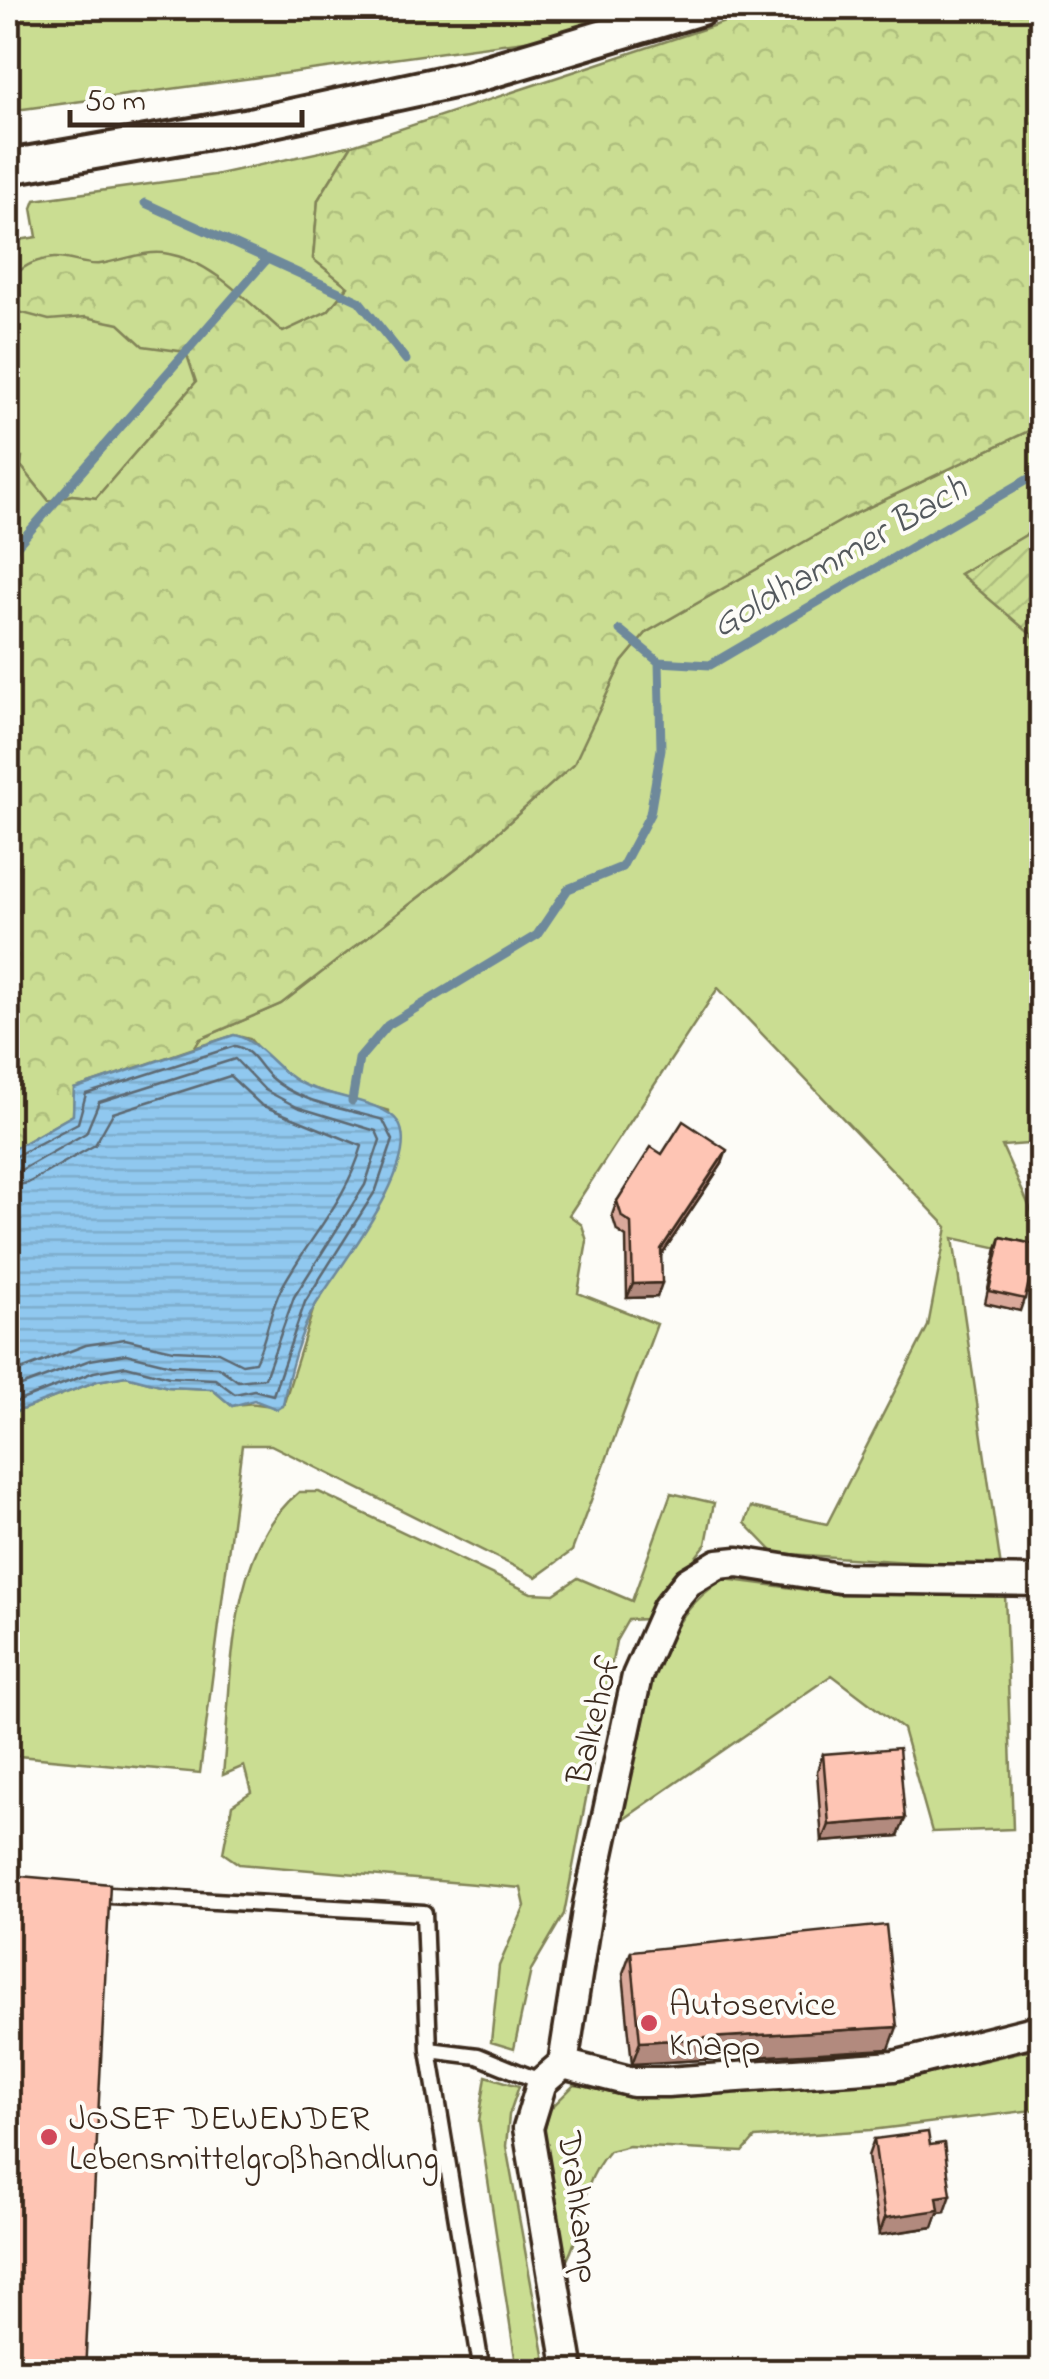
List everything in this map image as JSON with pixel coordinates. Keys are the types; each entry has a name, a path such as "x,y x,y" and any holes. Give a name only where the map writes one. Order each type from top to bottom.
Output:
{"street":[{"path":"8,167 250,125 467,78 702,8"},
{"name":"Balkehof","path":"553,2073 636,1676 667,1608 688,1582 718,1564 738,1562 839,1578 1042,1581"},
{"path":"553,2073 588,2066 633,2082 911,2063 1042,2029"},
{"name":"Drahkamp","path":"553,2073 528,2128 569,2372"}],"lane":[{"path":"81,1894 424,1913 429,2050 482,2372"},
{"path":"429,2050 478,2056 553,2073"}],"green space":[{"path":"8,8 641,8 532,40 8,111"},
{"path":"767,8 1041,8 1041,425 844,519 647,632 622,662 574,764 468,859 281,1004 200,1039 194,1048 74,1089 73,1115 8,1152 8,464 21,466 49,501 72,495 96,498 196,382 186,352 143,346 119,324 86,317 49,320 15,311 10,290 17,274 33,263 54,258 94,264 143,254 169,254 216,275 283,332 328,311 348,287 313,259 318,200 352,145"},
{"path":"352,145 318,200 313,258 348,286 328,311 196,382 96,498 72,495 49,501 21,466 22,457 8,456 8,207 19,240 37,237 32,208 35,200 214,175"},
{"path":"1041,425 1041,526 960,574 1042,643 1041,1143 1002,1146 1041,1232 1041,1257 953,1238 1001,1568 774,1553 745,1523 751,1507 827,1524 928,1326 947,1227 718,988 569,1215 582,1225 587,1241 578,1293 657,1324 572,1551 536,1577 271,1445 242,1445 200,1773 8,1755 8,1415 97,1381 126,1376 168,1387 212,1389 232,1406 283,1406 314,1307 386,1194 389,1111 308,1087 278,1071 250,1039 234,1035 194,1048 200,1039 281,1004 468,859 573,764 622,662 647,632 844,519"},
{"path":"1041,526 1041,643 960,574"},
{"path":"299,1492 319,1492 531,1593 554,1594 578,1578 632,1601 671,1493 714,1503 706,1544 651,1614 646,1619 628,1620 616,1641 564,1914 531,1970 514,2049 491,2042 499,1966 525,1906 521,1888 239,1864 223,1853 232,1805 251,1792 244,1766 223,1775 231,1663 245,1585 257,1549 275,1518"},
{"path":"724,1579 837,1594 1005,1593 1013,1829 932,1832 903,1729 832,1675 624,1819 623,1775 650,1685 684,1615"},
{"path":"1041,2047 1041,2109 871,2130 755,2138 743,2152 629,2146 609,2151 590,2183 569,2257 560,2271 543,2139 549,2110 574,2085 663,2097 907,2079"},
{"path":"486,2076 519,2086 509,2115 506,2146 547,2371 517,2371 479,2121"}],"water":[{"path":"234,1035 253,1044 296,1081 370,1104 392,1115 403,1140 399,1163 375,1215 310,1315 295,1353 283,1405 277,1409 254,1400 232,1406 212,1389 168,1387 126,1376 97,1381 8,1415 8,1152 73,1115 74,1089"}],"building":[{"path":"683,1121 727,1150 661,1249 662,1283 633,1284 631,1223 622,1217 617,1201 651,1147 662,1154"},
{"path":"1001,1237 1042,1246 1042,1284 1029,1281 1025,1299 989,1291"},
{"path":"899,1748 905,1819 829,1825 823,1754"},
{"name":"JOSEF DEWENDER Lebensmittelgroßhandlung","path":"8,1875 110,1884 85,2372 8,2372"},
{"path":"886,1925 897,2027 640,2042 631,1951"},
{"path":"928,2132 930,2145 944,2143 951,2195 937,2197 939,2210 885,2218 874,2139"}],"waterway":[{"name":"Goldhammer Bach","path":"145,203 359,301 406,360"},
{"name":"Goldhammer Bach","path":"8,556 267,259"},
{"name":"Goldhammer Bach","path":"620,630 659,662 710,665 1042,471"},
{"name":"Goldhammer Bach","path":"352,1101 359,1059 388,1025 537,935 568,889 622,867 650,814 661,749 659,662"}],"place":[{"name":"Autoservice Knapp","path":"649,2023"},
{"name":"JOSEF DEWENDER Lebensmittelgroßhandlung","path":"49,2137"}]}
